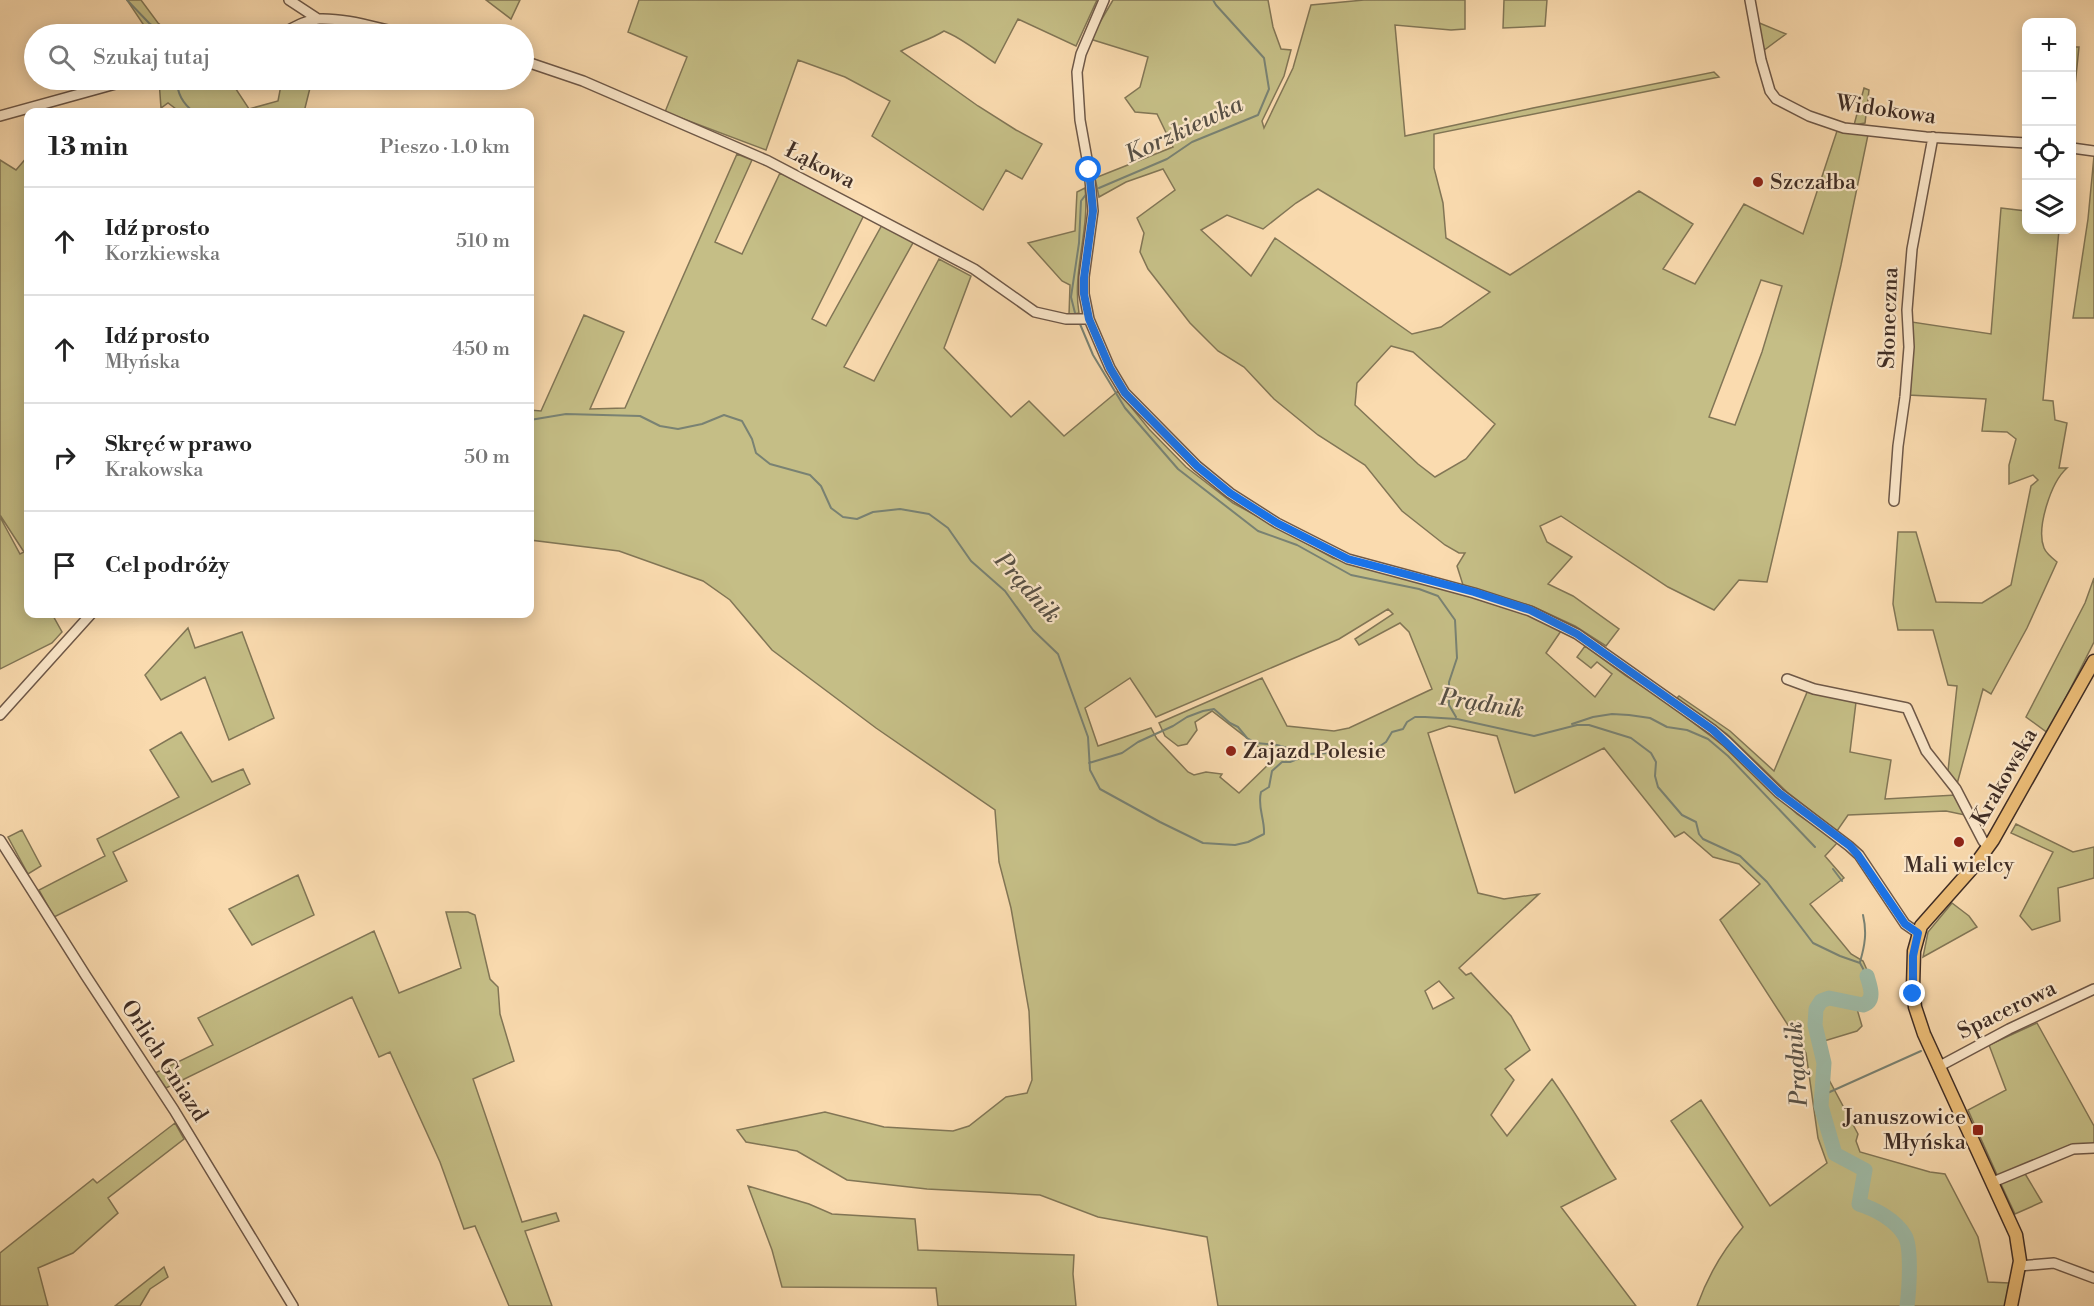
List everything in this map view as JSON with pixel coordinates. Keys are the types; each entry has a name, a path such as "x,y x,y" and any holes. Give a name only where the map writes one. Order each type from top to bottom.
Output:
{"main road":[{"name":"Krakowska","path":"2012,1306 2019,1266 2016,1235 1924,1034 1914,1000 1913,956 1918,933 1925,921 1989,847 2094,661"}],"street":[{"path":"289,0 318,19"},
{"path":"1104,0 1081,54 1077,72 1080,120 1089,170 1093,211 1084,294 1089,319 1110,368 1125,393 1178,448 1230,493 1277,523 1348,559 1474,592 1530,610 1577,634 1713,730 1779,793 1850,846 1905,924 1918,933"},
{"name":"Widokowa","path":"1750,0 1757,43 1773,97 1809,116 1844,128 2022,143"},
{"path":"301,24 318,19 351,24"},
{"name":"Łąkowa","path":"534,64 583,81 768,161 974,268 1035,312 1066,319 1089,319"},
{"path":"29,108 94,90"},
{"path":"0,116 24,109"},
{"name":"Słoneczna","path":"1894,501 1909,347 1907,310 1912,249 1933,137"},
{"path":"2076,149 2094,151"},
{"path":"0,715 87,618"},
{"path":"1787,679 1814,689 1907,708 1926,751 1956,789 1983,841 1989,847"},
{"name":"Orlich Gniazd","path":"0,840 87,979 177,1116 292,1306"},
{"name":"Spacerowa","path":"1938,1067 2009,1029 2094,988"},
{"path":"1993,1182 2073,1149 2094,1148"},
{"path":"2019,1266 2054,1263 2094,1278"}],"shaded area":[{"path":"127,0 141,0 159,24 143,24"},
{"path":"486,0 520,0 511,19"},
{"path":"639,0 1097,0 1076,46 1018,19 995,63 964,41 944,31 901,51 978,106 1042,144 1022,179 1006,170 983,210 872,136 890,101 845,77 798,60 766,150 665,112 687,57 628,32"},
{"path":"1113,0 1268,0 1273,27 1281,49 1291,50 1284,76 1262,121 1264,128 1293,68 1311,5 1364,0 1465,0 1465,29 1395,25 1405,136 1714,72 1719,77 1434,134 1434,168 1443,203 1446,238 1510,275 1639,191 1693,224 1663,269 1695,284 1744,204 1803,234 1837,131 1868,135 1841,265 1767,582 1739,580 1714,610 1668,587 1561,516 1540,526 1547,542 1572,557 1548,584 1573,596 1619,629 1606,646 1575,626 1534,607 1463,585 1457,566 1465,553 1459,553 1445,545 1402,511 1365,465 1318,435 1274,399 1244,367 1218,351 1190,323 1148,269 1140,252 1144,233 1137,218 1175,190 1163,169 1126,182 1099,197 1095,178 1173,147 1157,114 1135,112 1125,98 1140,87 1148,57 1090,39","holes":["1318,189 1490,292 1441,327 1412,334 1275,238 1251,276 1201,230 1227,215 1263,229","1761,280 1782,286 1762,352 1735,425 1709,417","1391,346 1413,352 1495,424 1466,459 1435,477 1355,405 1357,383"]},
{"path":"1504,0 1547,0 1545,26 1503,28"},
{"path":"1757,22 1786,34 1763,51"},
{"path":"2076,47 2079,47 2076,76"},
{"path":"1864,88 1869,90 1865,123 1854,125"},
{"path":"160,90 237,90 248,108 175,108 168,103 161,108"},
{"path":"280,90 310,90 305,108 253,108 278,101"},
{"path":"737,154 752,160 715,242 742,254 780,173 864,215 812,319 826,326 882,225 914,241 844,367 874,381 939,259 971,276 944,348 1011,417 1029,401 1064,436 1118,391 1149,429 1186,467 1233,503 1333,558 1527,612 1561,631 1546,653 1595,697 1612,674 1597,662 1591,668 1577,657 1585,646 1662,699 1725,747 1797,814 1838,842 1825,856 1844,878 1810,904 1851,954 1863,961 1871,979 1874,998 1871,1008 1857,1009 1862,1026 1857,1031 1824,1041 1827,1076 1858,1134 1856,1141 1860,1152 1930,1172 1945,1174 1978,1237 1988,1282 2009,1283 2005,1306 1697,1306 1716,1265 1743,1227 1671,1121 1701,1100 1770,1206 1827,1163 1818,1138 1806,1053 1720,920 1760,884 1739,864 1713,857 1684,832 1675,837 1604,748 1515,793 1497,736 1449,726 1428,733 1478,893 1504,899 1539,894 1459,968 1466,975 1471,973 1511,1016 1530,1050 1505,1069 1514,1080 1491,1115 1507,1136 1552,1079 1616,1179 1561,1207 1636,1306 1218,1306 1207,1237 1098,1217 1040,1195 927,1189 847,1180 797,1151 746,1142 737,1130 825,1112 884,1127 953,1131 969,1126 1006,1097 1027,1093 1032,1080 1029,1011 1011,908 999,862 995,810 876,728 772,650 730,600 703,581 619,551 534,540 534,410 541,411 584,315 624,332 590,409 625,408","holes":["1388,609 1393,614 1355,639 1359,645 1400,623 1409,632 1432,689 1349,728 1334,731 1287,726 1262,678 1159,723 1165,736 1178,746 1187,744 1197,730 1195,722 1212,711 1274,759 1239,793 1220,777 1222,774 1206,772 1194,775 1188,772 1157,739 1151,728 1098,746 1085,708 1130,678 1156,717 1339,639","1439,981 1454,998 1433,1009 1425,991"]},
{"path":"2094,156 2094,318 2073,318 2088,219"},
{"path":"0,160 16,170 24,161 24,552 0,515"},
{"path":"1085,188 1085,219 1077,297 1079,313 1069,315 1070,285 1062,281 1028,243 1075,231 1077,192"},
{"path":"2001,208 2022,211 2022,234 2059,234 2043,400 2053,401 2055,420 2067,423 2059,468 2067,468 2056,484 2046,506 2042,529 2044,548 2057,562 2027,628 1991,694 1983,689 1957,784 1948,771 1957,686 1948,685 1933,630 1898,630 1893,604 1898,532 1916,532 1936,602 1982,603 2011,585 2031,486 2038,480 2033,475 2009,484 2009,465 2016,439 2007,432 1982,431 1986,399 1908,395 1912,322 1991,334"},
{"path":"0,517 20,554 24,552 24,618 54,618 62,632 52,643 0,669"},
{"path":"2094,578 2094,642 2048,733 2026,717 2085,603"},
{"path":"188,628 195,648 242,632 274,718 229,740 205,677 161,700 145,675"},
{"path":"1808,690 1856,702 1850,752 1891,760 1885,799 1956,795 1965,815 1946,811 1848,815 1837,831 1787,792 1727,734 1677,698 1679,696 1730,731 1774,771"},
{"path":"181,732 212,782 243,769 250,784 113,852 127,881 54,917 39,890 105,856 97,839 179,797 150,750"},
{"path":"2016,824 2073,852 2094,847 2094,878 2058,888 2060,921 2032,930 2020,916 2053,852 2011,833"},
{"path":"22,830 41,866 28,874 8,837"},
{"path":"298,875 314,915 252,945 229,909"},
{"path":"1952,903 1969,916 1977,927 1923,957 1928,932"},
{"path":"446,912 468,912 475,915 490,979 498,987 500,1014 514,1061 473,1079 522,1222 556,1213 559,1221 525,1231 552,1306 509,1306 475,1226 464,1229 440,1162 390,1052 379,1057 352,997 166,1088 155,1073 213,1045 198,1018 374,931 399,993 461,968"},
{"path":"2037,1023 2094,1126 2094,1145 2070,1145 1998,1177 1968,1110 2006,1090 1989,1045"},
{"path":"175,1123 184,1139 108,1198 118,1213 73,1253 38,1268 48,1306 0,1306 0,1253 93,1179 97,1183"},
{"path":"2024,1172 2042,1202 2015,1214 2000,1182"},
{"path":"748,1186 809,1204 832,1214 915,1219 918,1250 1074,1255 1076,1306 938,1306 936,1288 782,1287 772,1250"},
{"path":"164,1267 168,1277 150,1289 140,1306 115,1306"}],"waterway":[{"name":"Prądnik","path":"127,0 150,24"},
{"name":"Korzkiewka","path":"1099,188 1167,159 1192,142 1258,115 1269,89 1264,58 1213,0"},
{"name":"Prądnik","path":"178,90 189,108"},
{"name":"Korzkiewka","path":"1075,313 1071,297 1079,243 1081,201 1087,193"},
{"name":"Korzkiewka","path":"1080,324 1093,355 1125,408 1178,469 1258,531 1297,545 1351,575 1419,589 1438,596 1455,620 1457,658 1449,682 1449,705 1456,717"},
{"name":"Prądnik","path":"534,419 566,414 640,416 660,426 678,429 702,424 724,415 742,421 752,439 756,453 770,464 810,475 821,486 831,508 843,517 857,519 873,512 900,509 929,514 948,528 971,561 1005,591 1033,630 1058,654 1088,737 1090,770 1100,789 1203,843 1235,845 1248,842 1264,834 1261,792 1269,787 1272,771 1282,762 1290,762 1310,754 1325,753 1347,757 1359,752 1371,752 1386,742 1392,732 1403,729 1407,722 1415,717 1457,719 1534,736 1577,725 1589,725 1631,738 1651,753 1656,762 1655,776 1658,787 1682,815 1696,822 1703,839 1740,856 1767,882 1813,943 1860,963 1867,976"},
{"path":"1089,763 1122,753 1138,742 1187,717 1214,709 1256,743 1277,745 1309,754"},
{"path":"1572,724 1593,717 1612,714 1629,715 1650,718 1667,727 1687,730 1708,739 1728,756 1815,847"},
{"path":"1833,869 1842,881"},
{"path":"1860,962 1865,939 1863,915"},
{"name":"Prądnik","path":"1867,976 1871,993 1867,1003 1863,1005 1829,998 1821,1001 1816,1009 1815,1025 1824,1063 1821,1106 1835,1154 1865,1170 1859,1204 1885,1216 1905,1236 1909,1259 1907,1306"},
{"path":"1823,1095 1921,1051"}],"place":[{"name":"Szczałba","path":"1758,182"},
{"name":"Zajazd Polesie","path":"1231,751"},
{"name":"Mali wielcy","path":"1959,842"},
{"name":"Januszowice Młyńska","path":"1978,1130"}],"route":[{"path":"1089,170 1093,221 1084,278 1084,294 1089,319 1110,368 1125,393 1178,448 1230,493 1277,523 1348,559 1474,592 1530,610 1577,634 1713,730 1779,793 1850,846 1885,892 1905,924 1918,933 1913,956 1913,994"}]}
